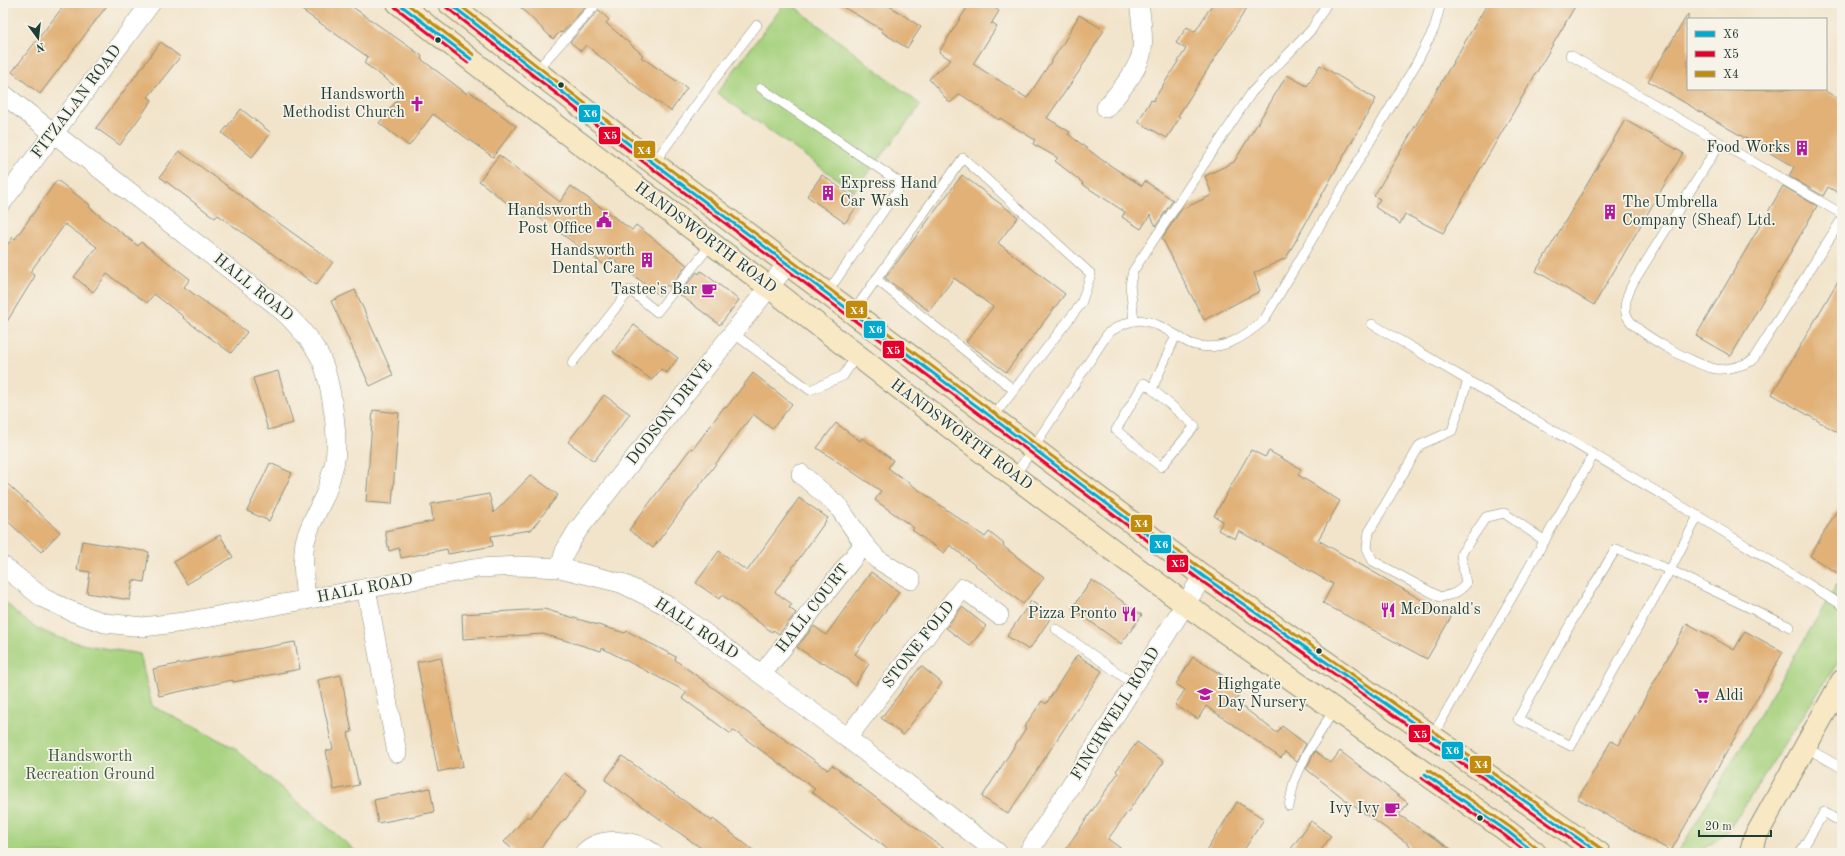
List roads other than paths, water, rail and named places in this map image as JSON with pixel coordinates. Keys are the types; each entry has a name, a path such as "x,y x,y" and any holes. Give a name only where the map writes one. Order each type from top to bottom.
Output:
{"main road":[{"name":"HANDSWORTH ROAD","path":"398,3 1014,476 1186,604 1335,708 1527,850"},
{"name":"HANDSWORTH ROAD","path":"449,3 535,72 675,179 1203,576 1433,735 1599,853"},
{"path":"659,203 675,179"},
{"path":"1738,853 1753,846 1805,747 1842,681"}],"street":[{"name":"FITZALAN ROAD","path":"3,201 151,3"},
{"path":"1106,108 1134,70 1142,52 1143,41 1139,3"},
{"name":"HALL ROAD","path":"3,94 276,305 300,326 318,354 329,384 335,424 334,463 326,493 313,520 306,542 303,572 306,600 478,568 520,566 560,568 621,584 668,606 762,674 998,853"},
{"name":"DODSON DRIVE","path":"560,568 565,551 577,531 788,263"},
{"path":"801,474 838,506 864,544 877,559 912,580"},
{"name":"HALL COURT","path":"762,674 864,544"},
{"path":"3,566 43,598 73,612 105,623 143,627 176,623 306,600"},
{"name":"FINCHWELL ROAD","path":"1028,853 1203,576"},
{"path":"366,588 397,753"},
{"name":"STONE FOLD","path":"847,738 963,588 999,615"},
{"path":"584,853 598,845 613,842 628,842 646,847 653,853"}],"lane":[{"path":"535,72 596,3"},
{"path":"1134,321 1130,285 1133,272 1252,92 1312,29 1326,3"},
{"path":"1014,476 1034,448 1108,333 1122,324 1145,320 1194,345 1212,347 1231,343 1250,332 1264,320 1416,64 1434,30 1441,3"},
{"path":"654,163 712,83 757,25"},
{"path":"1570,55 1842,214"},
{"path":"761,88 902,184 827,292"},
{"path":"1720,143 1634,281 1626,298 1627,316 1636,327 1681,356 1716,369 1739,367 1752,361 1842,219"},
{"path":"853,312 962,158 1091,274 1081,304 993,417"},
{"path":"572,363 630,290 657,312 712,243"},
{"path":"876,278 1014,390"},
{"path":"1372,324 1698,516 1842,606"},
{"path":"733,333 810,390 843,376 857,355"},
{"path":"1152,389 1176,335"},
{"path":"1468,380 1452,431 1420,445 1369,532 1367,548 1373,561 1440,597 1454,594 1460,591 1466,584 1461,554 1486,517 1504,513 1545,540"},
{"path":"1144,383 1152,389 1195,426 1161,467 1116,430 1144,383"},
{"path":"1433,735 1594,454"},
{"path":"1698,516 1670,570 1571,746 1518,719 1577,612 1616,549 1670,570 1790,627"},
{"path":"1056,629 1134,685"},
{"path":"1289,806 1294,782 1306,755 1335,708"},
{"path":"1805,747 1842,768"},
{"path":"1800,853 1824,812 1842,822"}],"place":[{"name":"Handsworth Methodist Church","path":"417,104"},
{"name":"Food Works","path":"1802,148"},
{"name":"Express Hand Car Wash","path":"828,193"},
{"name":"The Umbrella Company (Sheaf) Ltd.","path":"1610,212"},
{"name":"Handsworth Post Office","path":"604,220"},
{"name":"Handsworth Dental Care","path":"647,260"},
{"name":"Tastee's Bar","path":"709,290"},
{"name":"McDonald's","path":"1388,610"},
{"name":"Pizza Pronto","path":"1129,614"},
{"name":"Highgate Day Nursery","path":"1205,694"},
{"name":"Aldi","path":"1702,696"},
{"name":"Ivy Ivy","path":"1392,809"}],"park label":[{"name":"Handsworth Recreation Ground","path":"90,766"}]}
